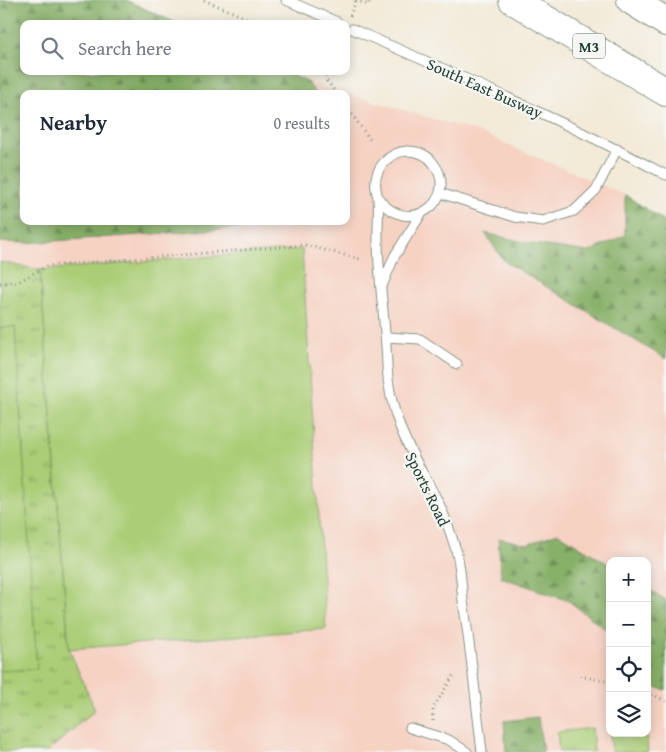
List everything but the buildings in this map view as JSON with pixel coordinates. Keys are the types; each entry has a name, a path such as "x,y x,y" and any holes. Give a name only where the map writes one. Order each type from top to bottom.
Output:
{"highway":[{"name":"M3","path":"513,0 666,92"},
{"path":"631,0 666,22"}],"lane":[{"name":"South East Busway","path":"286,0 333,20"},
{"name":"South East Busway","path":"350,27 490,89 617,149 666,176"},
{"path":"440,193 515,217 543,221 574,211 596,190 617,149"},
{"name":"Sports Road","path":"382,286 398,250 420,214 429,209 440,193 441,182 434,163 426,156 405,151 395,154 380,168 376,177 378,252 386,337 387,370 399,427 408,450 436,498 456,549 482,752"},
{"path":"378,198 392,212 411,216 420,214"},
{"path":"386,337 420,339 457,364"},
{"path":"410,728 449,740 467,752"}],"path":[{"path":"204,0 251,20"},
{"path":"347,20 356,0 368,5 370,0"},
{"path":"327,75 327,82 333,90"},
{"path":"350,112 371,141"},
{"path":"0,283 18,282 47,266 305,245 360,259"},
{"path":"433,708 455,673"},
{"path":"580,676 606,681"},
{"path":"651,694 666,701"}],"shaded area":[{"path":"15,0 126,0 169,20 20,20 20,75 292,75 307,82 335,90 20,90 20,225 350,225 350,94 476,131 625,195 666,222 666,752 0,752 0,3"}],"green space":[{"path":"0,0 126,0 169,20 20,20 20,75 292,75 307,82 313,90 20,90 20,225 280,225 26,243 0,242"},
{"path":"625,195 666,222 666,359 504,261 485,233 533,244 589,252 625,235"},
{"path":"302,249 326,629 69,649 40,270"},
{"path":"0,262 40,270 69,649 95,710 47,752 0,752"},
{"path":"15,327 37,669 0,671 0,328"},
{"path":"558,533 606,563 606,630 569,601 501,577 498,538 527,544"},
{"path":"651,591 666,600 666,690 651,686"},
{"path":"538,717 543,752 506,752 504,721"},
{"path":"592,728 594,752 559,752 557,732"},
{"path":"610,737 646,737 648,752 612,752"}]}
